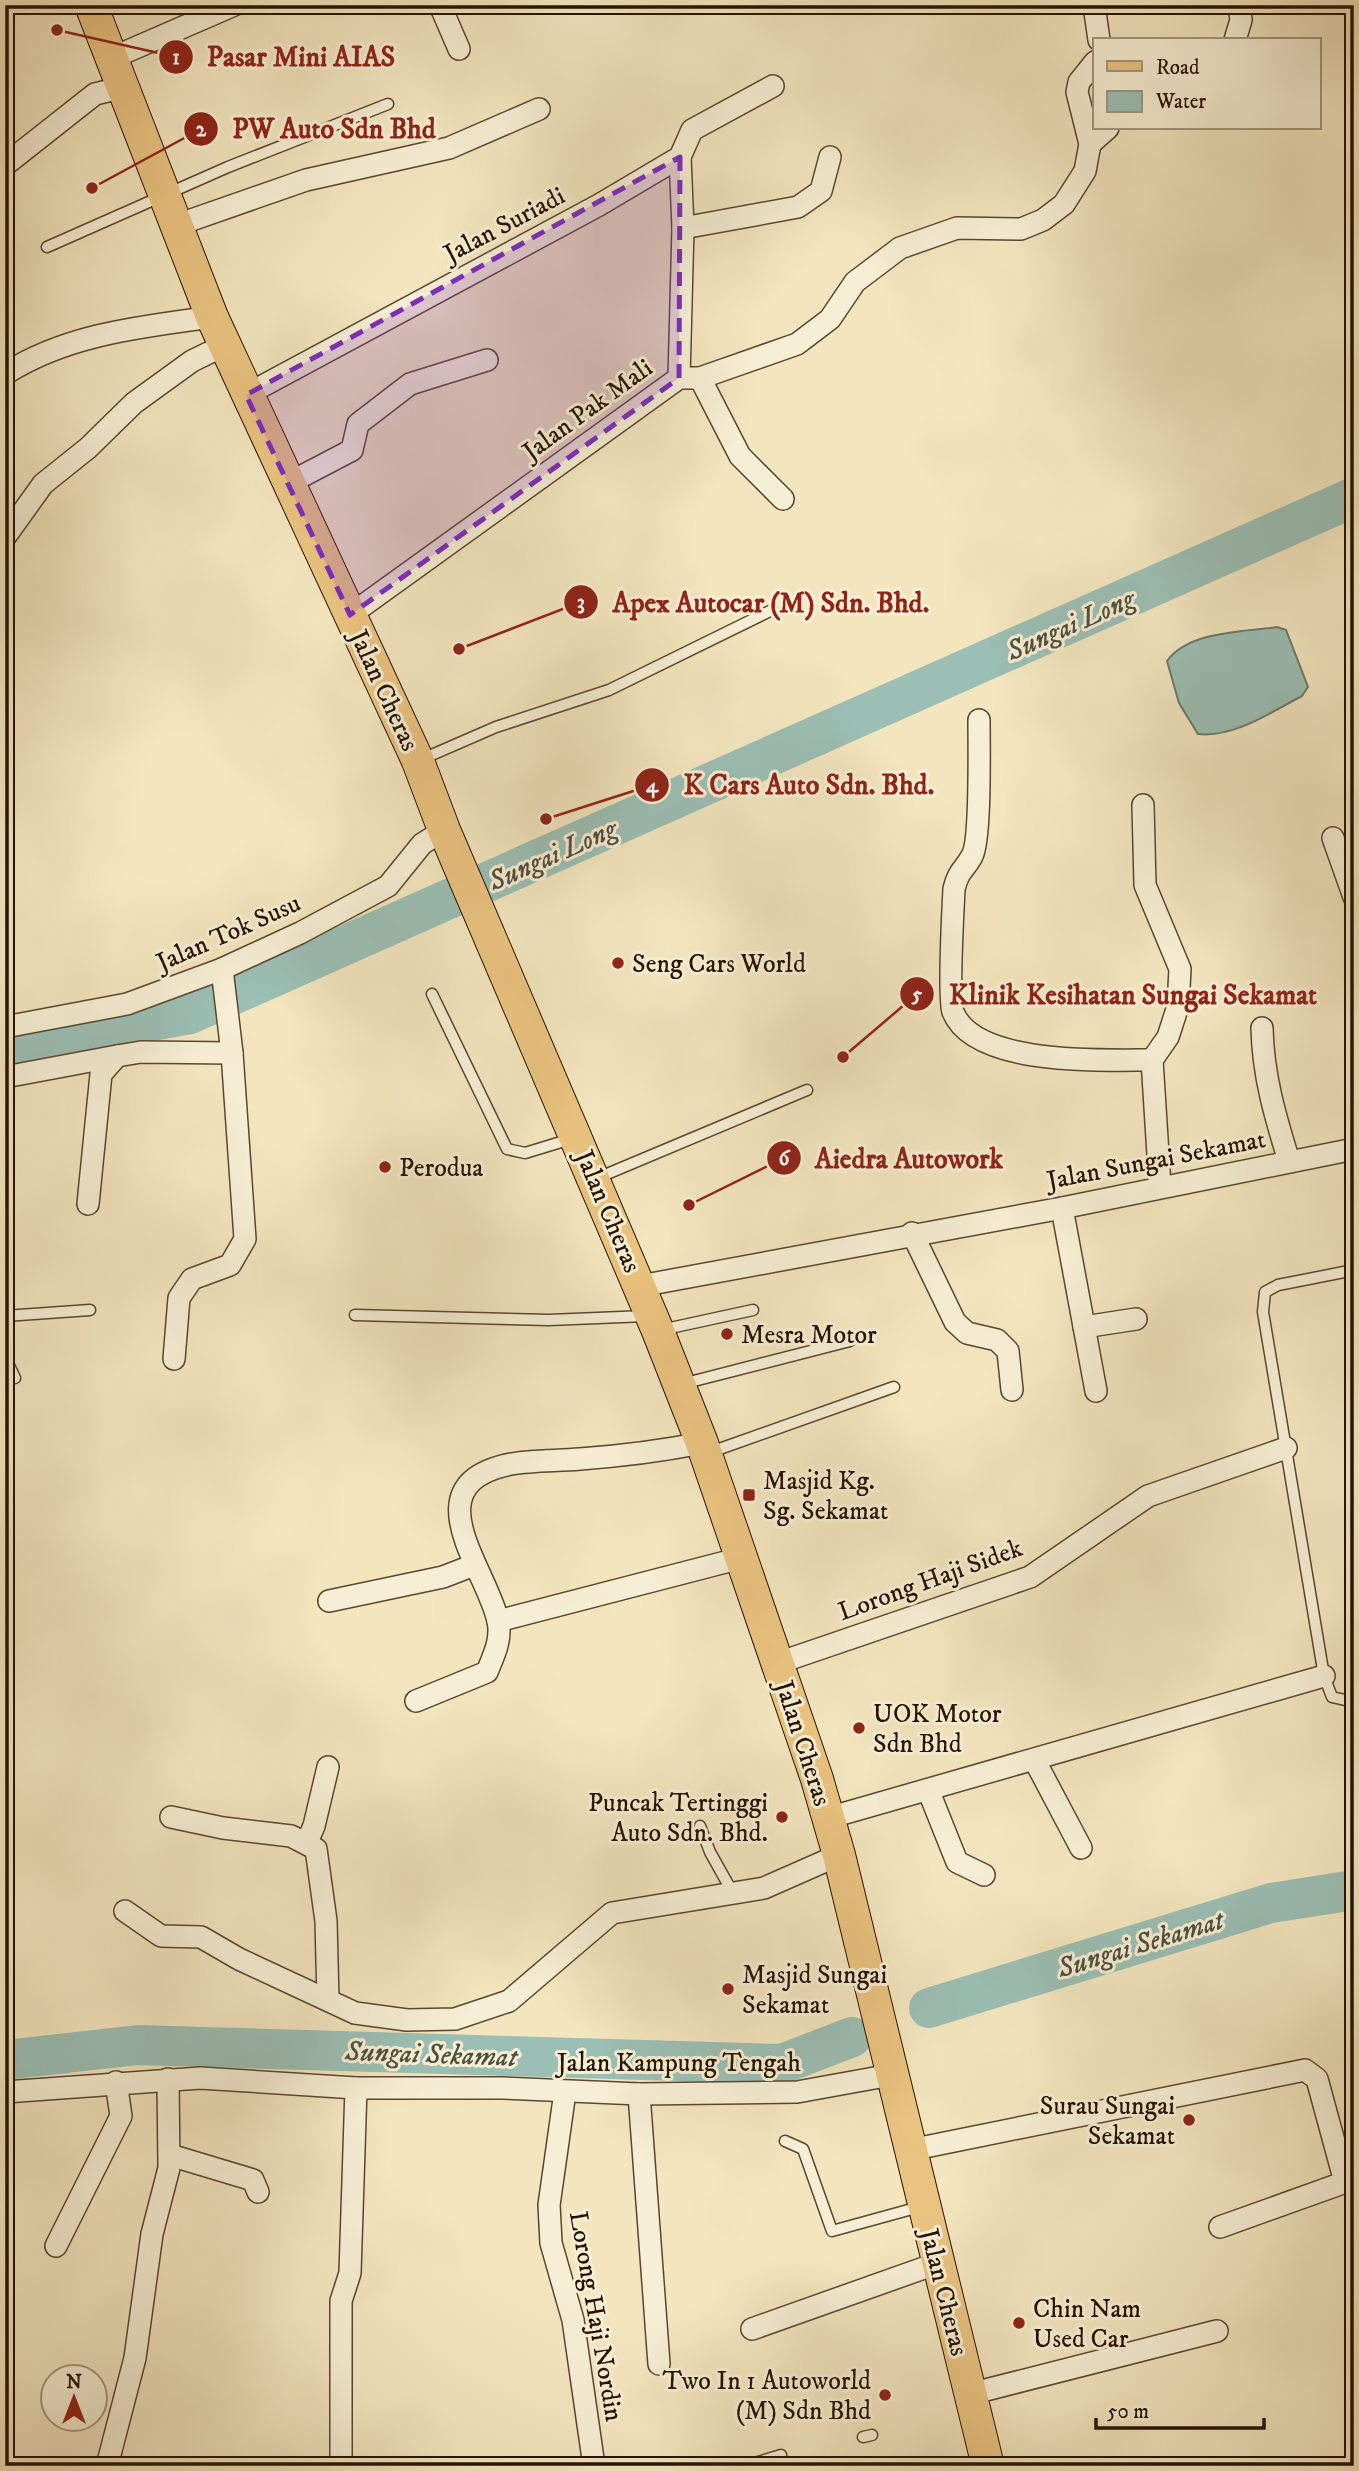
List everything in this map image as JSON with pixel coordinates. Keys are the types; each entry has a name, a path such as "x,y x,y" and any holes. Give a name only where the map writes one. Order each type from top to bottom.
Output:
{"main road":[{"name":"Jalan Cheras","path":"91,5 212,317 418,761 444,830 578,1136 704,1449 778,1663 839,1855 938,2263 970,2407 988,2466"}],"street":[{"path":"113,58 234,5"},
{"path":"440,5 459,49"},
{"path":"1094,5 1099,38"},
{"path":"1236,38 1241,20 1239,5"},
{"name":"Jalan Pak Mali","path":"350,615 690,378 797,344 830,319 855,282 900,248 957,228 1021,229 1043,220 1064,204 1086,170 1090,144 1077,92 1079,82 1093,64"},
{"path":"773,86 692,130 680,158 690,378 740,456 783,499"},
{"path":"5,165 94,94 124,87"},
{"path":"177,225 306,180 449,148 539,109"},
{"path":"1090,144 1106,130"},
{"name":"Jalan Suriadi","path":"246,395 599,205 680,158"},
{"path":"683,228 799,207 821,191 830,158"},
{"path":"5,374 25,360 108,331 212,317"},
{"path":"5,537 43,484 88,448 134,403 192,361 225,345"},
{"path":"288,484 352,450 358,424 410,384 487,360"},
{"path":"979,720 973,856 958,872 954,889 953,1011 974,1039 1018,1054 1152,1060"},
{"path":"1143,805 1145,885 1180,969 1178,1006 1168,1037 1152,1060 1160,1186"},
{"name":"Jalan Tok Susu","path":"5,1027 127,1004 223,976 388,886 422,844 444,830"},
{"path":"1333,838 1354,897"},
{"path":"174,1359 179,1298 191,1279 230,1265 246,1239 232,1048 223,976"},
{"path":"1262,1028 1263,1063 1268,1094 1289,1161"},
{"path":"5,1077 141,1052 232,1048"},
{"path":"88,1204 101,1073 117,1056"},
{"name":"Jalan Sungai Sekamat","path":"640,1286 912,1233 1062,1208 1289,1161 1353,1153"},
{"path":"1062,1208 1096,1391"},
{"path":"912,1233 956,1322 967,1333 998,1340 1008,1351 1012,1390"},
{"path":"1084,1327 1136,1319"},
{"name":"Lorong Haji Sidek","path":"778,1663 1030,1577 1148,1496 1286,1448"},
{"path":"416,1701 487,1672 499,1641 498,1621 462,1535 459,1514 464,1491 486,1471 512,1464 704,1449"},
{"path":"498,1621 741,1558"},
{"path":"329,1601 443,1577 474,1565"},
{"path":"828,1818 929,1792 1324,1676"},
{"path":"1035,1761 1081,1848"},
{"path":"307,1842 314,1826 328,1767"},
{"path":"929,1792 957,1862 984,1875"},
{"path":"171,1817 223,1828 291,1836 316,1849 322,1882 328,2000"},
{"path":"125,1911 161,1936 201,1937 355,2013 407,2020 454,2019 509,2001 612,1913 764,1888 839,1855"},
{"path":"910,2150 1305,2070 1317,2079 1349,2181 1220,2227"},
{"name":"Jalan Kampung Tengah","path":"5,2092 200,2078 356,2088 502,2088 639,2094 797,2092 891,2075"},
{"path":"107,2466 135,2358 152,2234 170,2155 168,2079"},
{"path":"55,2246 121,2116 116,2082"},
{"path":"341,2466 341,2301 350,2273 356,2088"},
{"name":"Lorong Haji Nordin","path":"565,2092 549,2205 551,2243 573,2320 594,2466"},
{"path":"639,2094 659,2364"},
{"path":"170,2155 253,2180 258,2192"},
{"path":"752,2329 938,2263"},
{"path":"970,2407 1217,2330"}],"lane":[{"path":"47,247 228,167 388,104"},
{"path":"418,761 496,727 608,690 772,610"},
{"path":"432,994 507,1149 525,1153 578,1136"},
{"path":"595,1179 807,1090"},
{"path":"1354,1270 1278,1285 1265,1292 1263,1312 1324,1676 1332,1697 1345,1700 1354,1696"},
{"path":"5,1315 90,1310"},
{"path":"355,1315 655,1323 753,1310"},
{"path":"679,1385 850,1341"},
{"path":"5,1357 15,1378"},
{"path":"704,1449 894,1387"},
{"path":"700,1826 710,1852 734,1895"},
{"path":"785,2141 803,2149 832,2231 924,2206"},
{"path":"745,2466 781,2455"}],"highlighted area":[{"path":"680,157 679,378 350,615 246,395"}],"water":[{"path":"1277,627 1286,630 1308,687 1302,696 1239,728 1198,734 1179,703 1167,661 1177,651 1202,638"}],"waterway":[{"name":"Sungai Long","path":"5,1048 190,1014 1354,497"},
{"name":"Sungai Sekamat","path":"929,2008 1271,1903 1354,1890"},
{"name":"Sungai Sekamat","path":"5,2060 138,2045 782,2064 852,2037"}],"place":[{"name":"Pasar Mini AIAS","path":"57,30"},
{"name":"PW Auto Sdn Bhd","path":"92,188"},
{"name":"Apex Autocar (M) Sdn. Bhd.","path":"459,649"},
{"name":"K Cars Auto Sdn. Bhd.","path":"546,819"},
{"name":"Seng Cars World","path":"618,963"},
{"name":"Klinik Kesihatan Sungai Sekamat","path":"843,1057"},
{"name":"Perodua","path":"385,1167"},
{"name":"Aiedra Autowork","path":"689,1205"},
{"name":"Mesra Motor","path":"727,1334"},
{"name":"Masjid Kg. Sg. Sekamat","path":"749,1495"},
{"name":"UOK Motor Sdn Bhd","path":"859,1728"},
{"name":"Puncak Tertinggi Auto Sdn. Bhd.","path":"782,1817"},
{"name":"Masjid Sungai Sekamat","path":"728,1989"},
{"name":"Surau Sungai Sekamat","path":"1189,2120"},
{"name":"Chin Nam Used Car","path":"1019,2323"},
{"name":"Two In 1 Autoworld (M) Sdn Bhd","path":"885,2395"}]}
